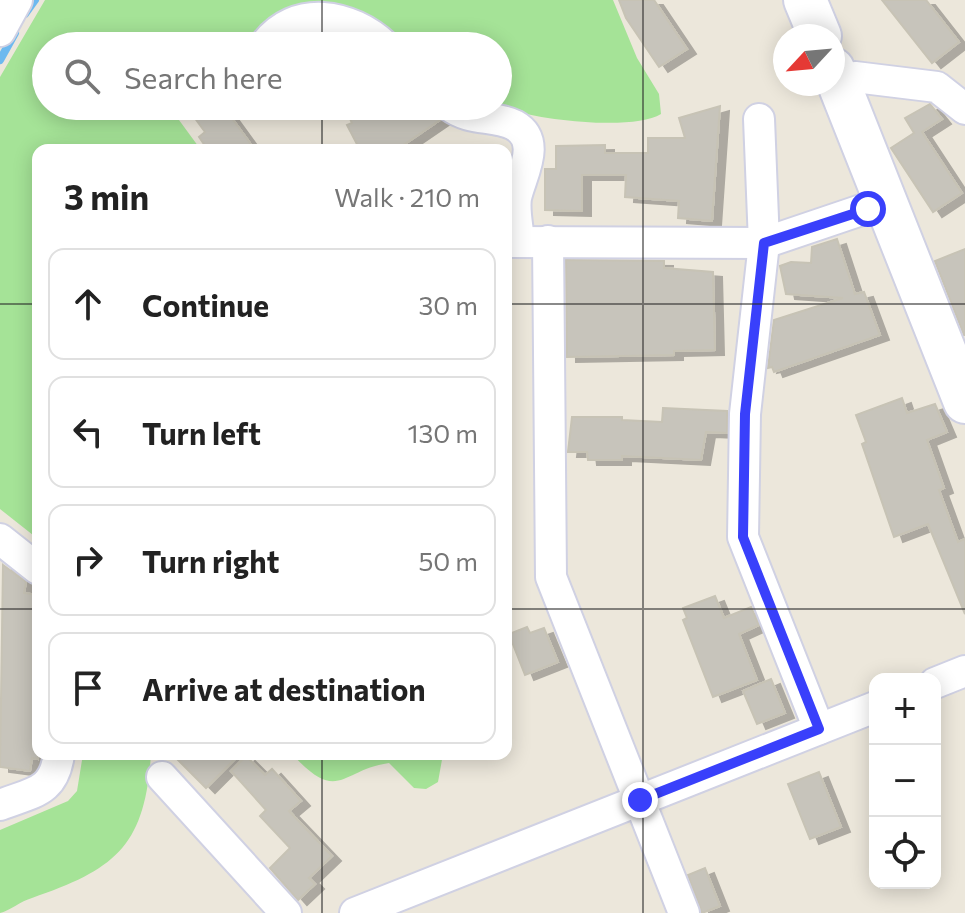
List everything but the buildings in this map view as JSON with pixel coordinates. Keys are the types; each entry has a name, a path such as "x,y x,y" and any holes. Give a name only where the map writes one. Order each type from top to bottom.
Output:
{"main road":[{"path":"805,0 815,24"},
{"path":"844,96 965,402"}],"street":[{"path":"0,31 15,0"},
{"path":"279,32 319,17 357,24 367,32"},
{"path":"845,76 937,87 965,109"},
{"path":"759,119 764,243 745,414 743,537 819,729"},
{"path":"490,120 509,123 525,134 530,152 516,201 524,242 551,577 684,913"},
{"path":"524,242 764,243 885,202"},
{"path":"0,539 32,564"},
{"path":"941,681 965,671"},
{"path":"355,913 869,709"},
{"path":"0,805 48,785 56,775 58,760"},
{"path":"162,777 286,913"}],"green space":[{"path":"45,0 613,0 637,58 659,94 661,114 647,119 605,123 556,119 512,111 512,32 387,32 380,25 277,18 260,32 32,32 32,120 179,120 197,144 32,144 32,534 0,509 0,77"},
{"path":"82,760 150,760 142,811 121,850 85,876 0,913 0,830 68,801 77,791"},
{"path":"298,760 442,760 438,782 426,789 414,788 389,763 330,781"}],"waterway":[{"path":"25,14 35,0"},
{"path":"0,60 15,33"}],"route":[{"path":"640,800 819,729 743,537 745,414 764,243 868,209"}]}
